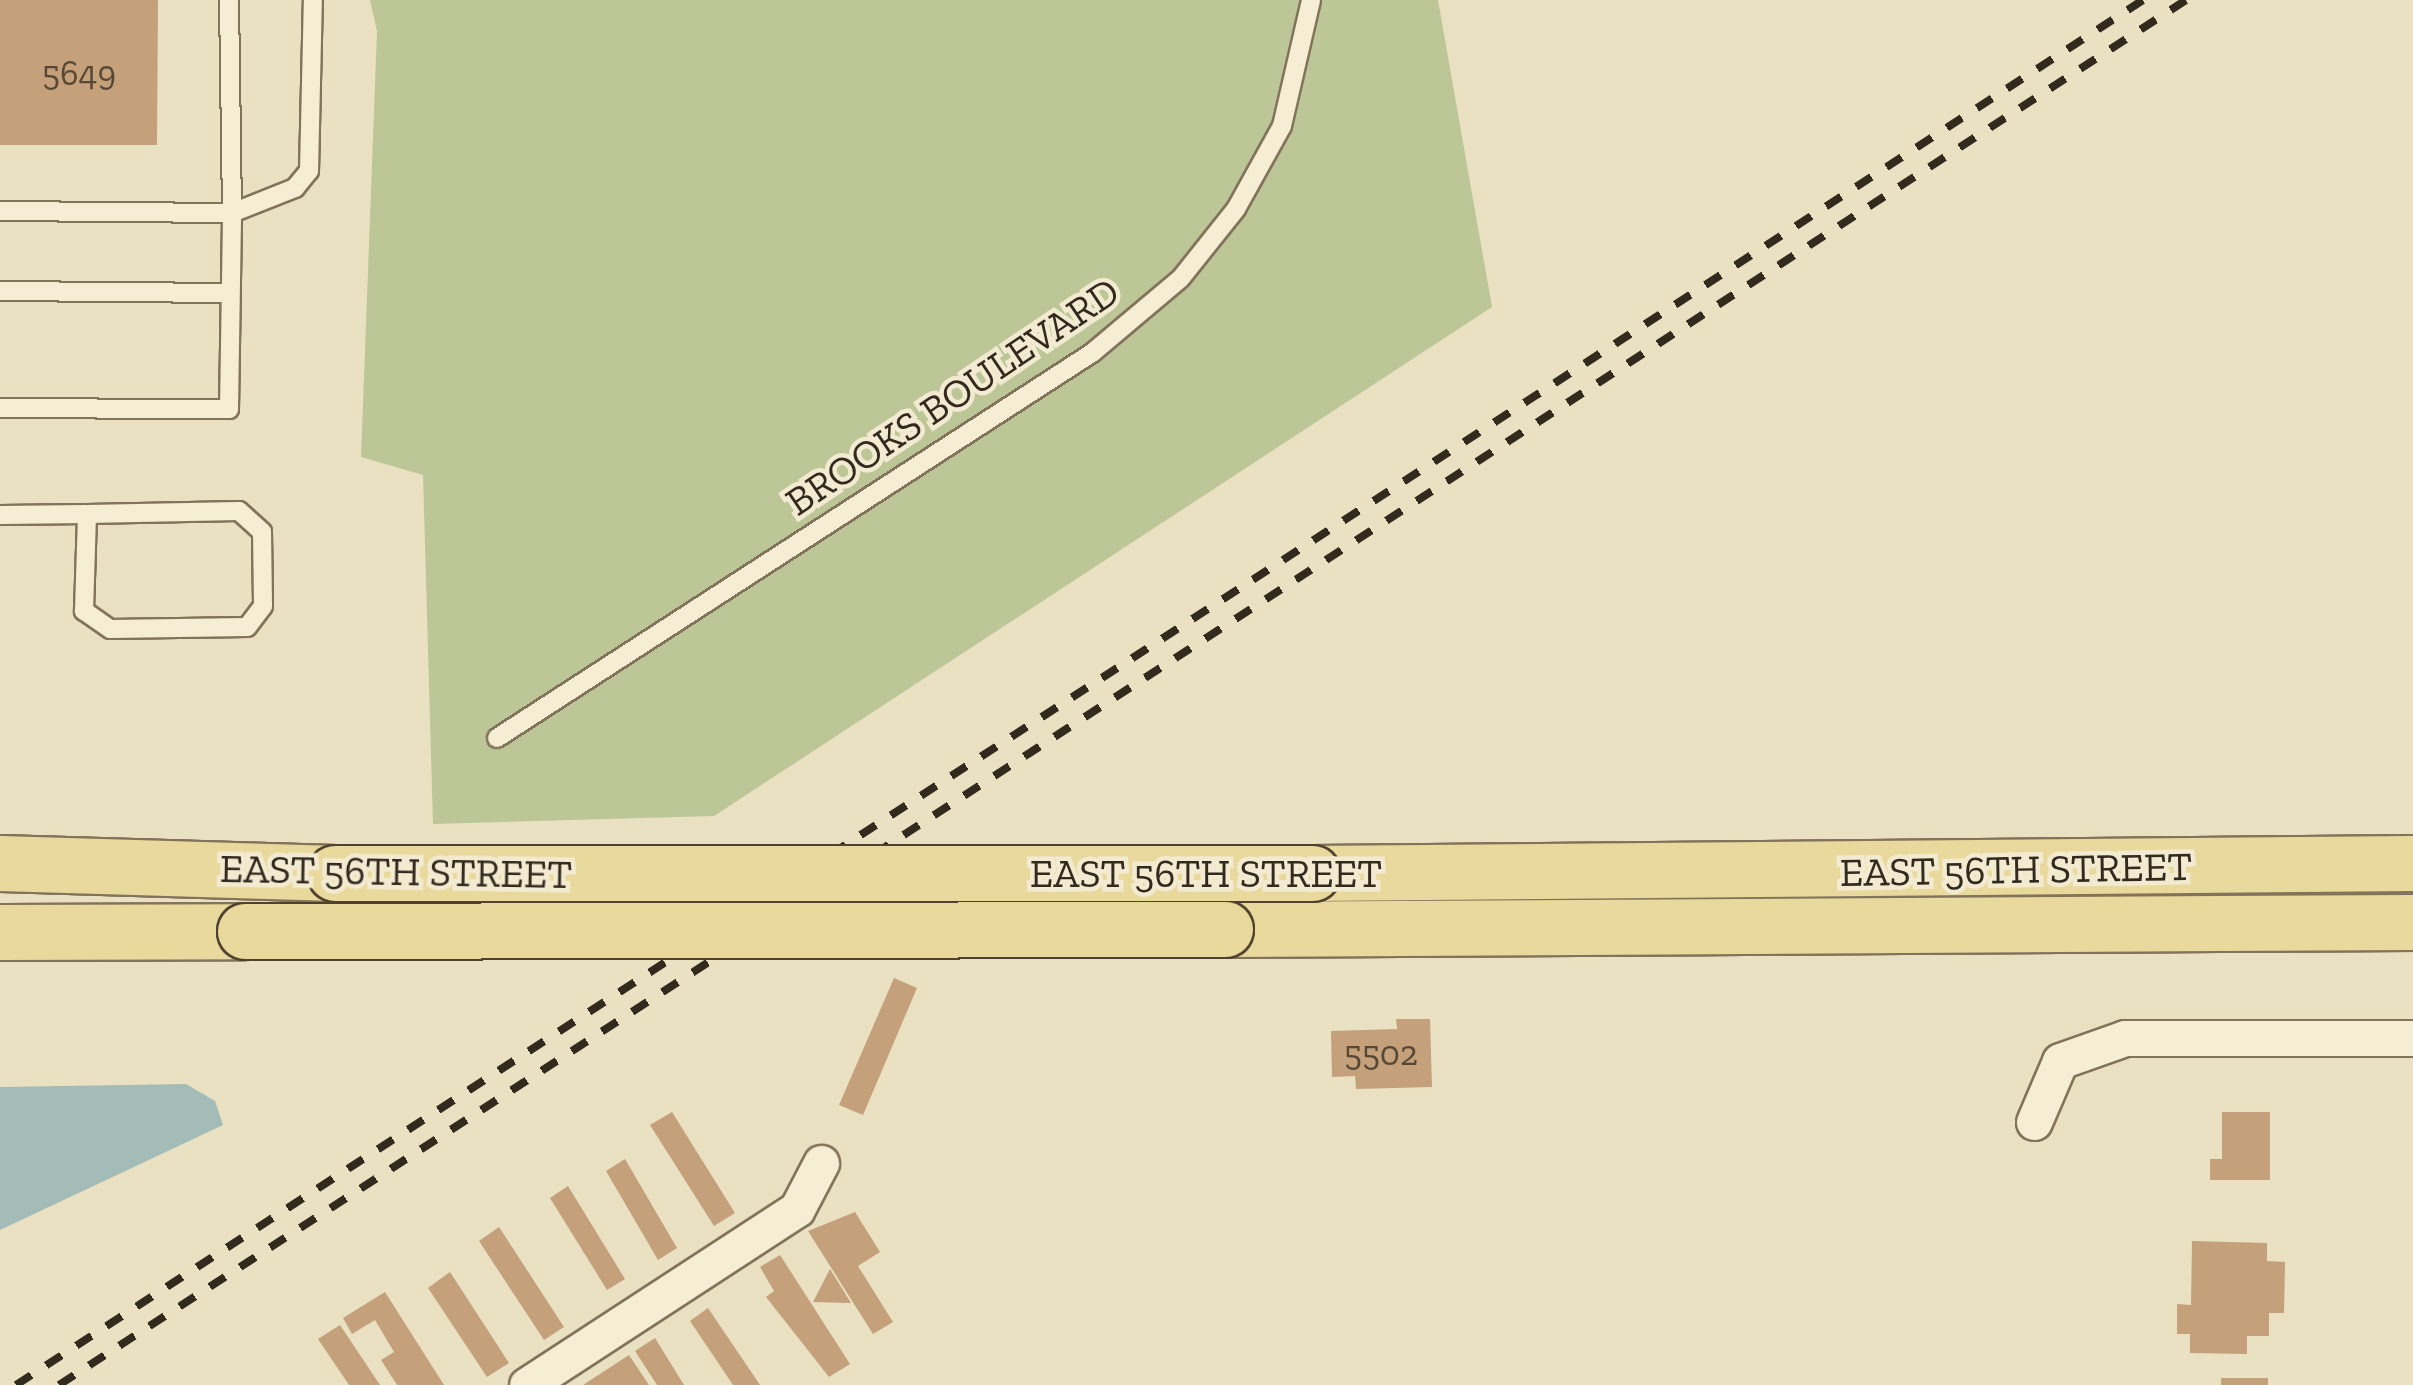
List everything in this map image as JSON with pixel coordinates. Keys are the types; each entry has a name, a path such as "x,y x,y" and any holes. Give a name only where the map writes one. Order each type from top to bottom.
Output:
{"main road":[{"name":"EAST 56TH STREET","path":"0,863 335,873 1312,873 2413,863"},
{"name":"EAST 56TH STREET","path":"0,932 2413,922"}],"street":[{"path":"2034,1122 2060,1061 2125,1038 2413,1038"},
{"path":"527,1385 797,1209 820,1163"}],"lane":[{"path":"0,408 229,409 229,0"},
{"path":"0,211 232,213 295,188 309,171 313,0"},
{"name":"BROOKS BOULEVARD","path":"497,738 1092,353 1181,278 1236,209 1282,126 1311,0"},
{"path":"0,291 230,293"},
{"path":"0,516 86,514 239,512 262,532 263,606 247,627 110,629 84,611 86,514"}],"green space":[{"path":"370,0 1438,0 1492,307 714,816 433,824 423,475 361,457 377,31"}],"water":[{"path":"186,1084 215,1101 223,1125 0,1230 0,1087"}],"building":[{"path":"0,0 158,0 157,145 0,145"},
{"path":"894,978 917,988 863,1115 839,1105"},
{"path":"1396,1019 1430,1019 1432,1087 1356,1089 1355,1076 1332,1077 1331,1031 1397,1029"},
{"path":"672,1112 735,1213 714,1226 650,1125"},
{"path":"2222,1112 2270,1112 2270,1180 2210,1180 2210,1159 2222,1159"},
{"path":"625,1159 677,1248 658,1260 606,1171"},
{"path":"568,1186 625,1279 607,1290 550,1198"},
{"path":"855,1212 880,1252 858,1266 893,1322 873,1334 808,1231"},
{"path":"499,1227 564,1327 544,1340 479,1241"},
{"path":"2192,1241 2267,1243 2267,1261 2285,1262 2284,1313 2269,1313 2269,1336 2247,1336 2247,1354 2190,1353 2190,1334 2177,1334 2177,1304 2191,1305"},
{"path":"780,1255 850,1364 829,1377 766,1297 774,1291 760,1267"},
{"path":"830,1269 851,1303 813,1302"},
{"path":"450,1272 509,1363 487,1377 428,1288"},
{"path":"385,1292 444,1385 397,1385 381,1360 394,1352 375,1320 352,1334 343,1318"},
{"path":"708,1308 760,1385 733,1385 690,1321"},
{"path":"340,1325 380,1385 349,1385 318,1339"},
{"path":"655,1338 684,1385 657,1385 635,1351"},
{"path":"629,1355 649,1385 583,1385"},
{"path":"2221,1378 2268,1378 2268,1385 2221,1385"}],"railway":[{"path":"16,1385 2143,0"},
{"path":"59,1385 2186,0"}]}
